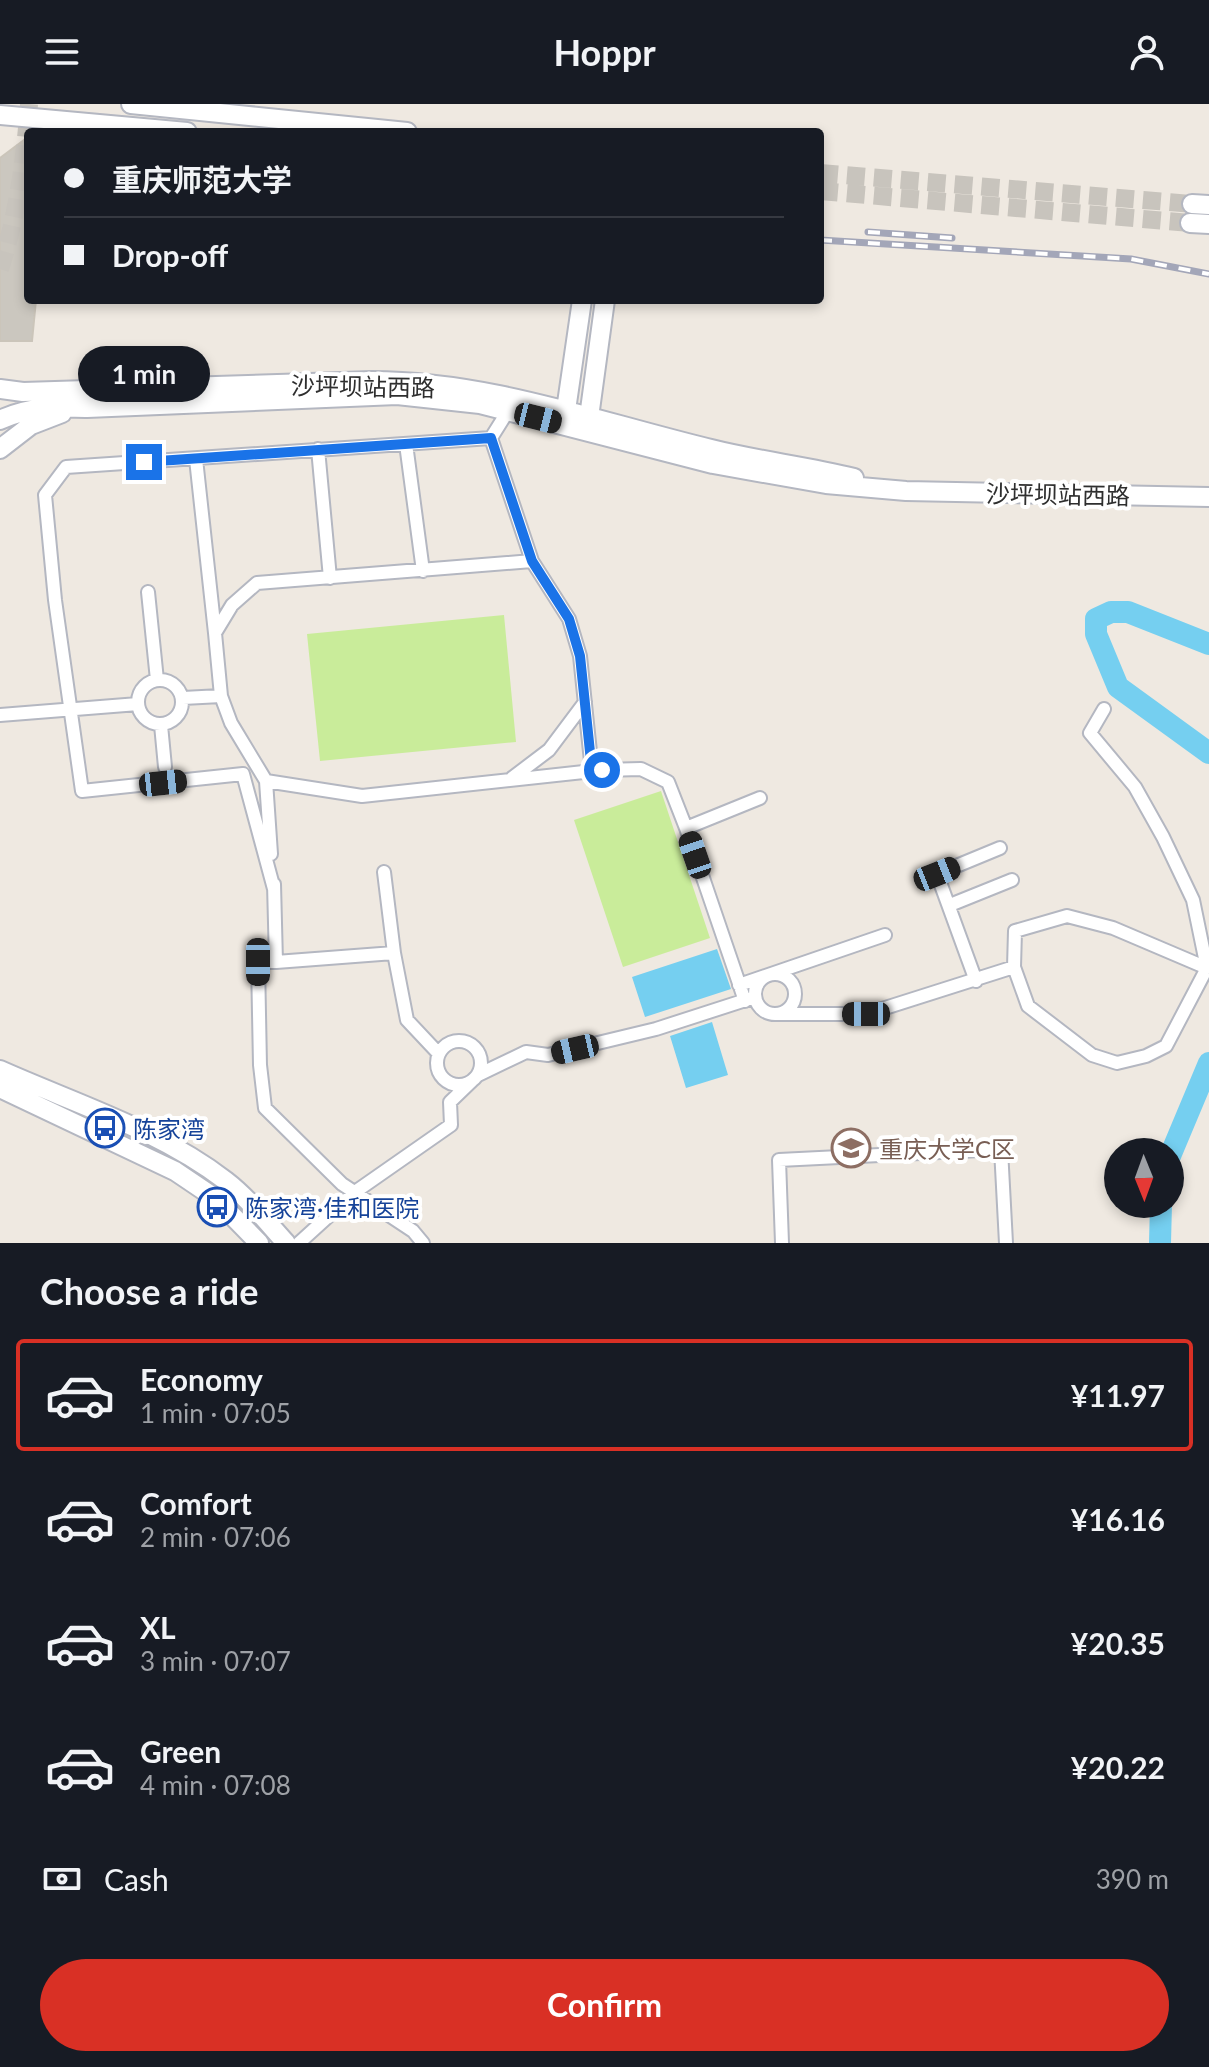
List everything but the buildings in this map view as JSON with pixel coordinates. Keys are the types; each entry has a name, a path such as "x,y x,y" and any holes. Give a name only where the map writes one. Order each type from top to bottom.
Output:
{"main road":[{"path":"0,115 50,104"},
{"path":"131,104 370,128"},
{"path":"162,104 184,108"},
{"path":"28,110 158,128"},
{"path":"1197,211 1209,224"},
{"path":"566,410 581,304"},
{"path":"589,417 604,304"},
{"name":"沙坪坝站西路","path":"0,392 399,381 566,410 714,450 830,471 906,491"},
{"name":"沙坪坝站西路","path":"87,408 397,395 480,404 713,464 826,484 906,491 1209,497"},
{"path":"0,420 42,407 87,408"},
{"path":"0,449 42,419 87,408"},
{"path":"0,1070 186,1154 228,1183 286,1243"},
{"path":"0,1088 175,1171 215,1198 259,1243"}],"street":[{"path":"491,438 508,411"},
{"path":"274,889 243,774 82,791 69,710 45,495 66,467 491,438"},
{"path":"491,438 532,561 569,619 580,656 592,771"},
{"path":"406,444 423,571"},
{"path":"318,449 330,578"},
{"path":"196,459 221,696 231,723 266,781 276,962"},
{"path":"215,633 232,605 257,583 532,561"},
{"path":"148,592 157,680"},
{"path":"157,680 168,681 178,688 183,698 181,711 173,721 161,725 145,719 138,704 140,693 147,684 157,680"},
{"path":"183,698 221,696"},
{"path":"510,780 549,750 585,702"},
{"path":"0,715 138,704"},
{"path":"1104,709 1090,733 1135,787 1163,837 1193,900 1207,968 1166,1046 1146,1056 1117,1063 1092,1055 1028,1006 1014,967 1015,931 1067,916 1113,928 1207,968"},
{"path":"161,725 165,767"},
{"path":"266,781 362,796 592,771 641,769 668,782 739,985 750,999 766,1011 778,1014 866,1014 1014,967"},
{"path":"686,828 760,798"},
{"path":"976,981 937,874 1000,848"},
{"path":"384,872 394,953 407,1020 439,1054"},
{"path":"950,905 1012,880"},
{"path":"299,1243 355,1192 451,1125 450,1102 478,1075 481,1062 480,1055 470,1044 456,1042 443,1048 439,1054 438,1069 447,1081 460,1085 468,1083 478,1075 526,1052 548,1055 656,1029 750,999 758,984 767,976 885,935"},
{"path":"394,953 258,962 260,1065 265,1108 342,1184 413,1231 423,1243"},
{"path":"739,985 773,974 786,976 794,986 793,1004 778,1014"},
{"path":"782,1243 779,1160 1001,1149 1006,1243"}],"green space":[{"path":"504,615 516,742 320,761 307,634"},
{"path":"661,791 710,938 623,967 574,820"}],"water":[{"path":"717,949 731,989 645,1017 632,977"},
{"path":"712,1022 728,1075 686,1088 670,1036"}],"waterway":[{"path":"1209,644 1128,612 1111,612 1096,619 1096,634 1118,687 1209,753"},
{"path":"1178,1138 1209,1063"},
{"path":"1160,1243 1161,1218"}],"tunnel":[{"path":"27,128 29,104"},
{"path":"0,269 11,229 24,153"},
{"path":"824,173 1192,204"},
{"path":"824,191 1190,223"}],"railway":[{"path":"868,232 952,238"},
{"path":"824,240 1131,259 1209,274"}],"place":[{"name":"陈家湾","path":"105,1128"},
{"name":"重庆大学C区","path":"851,1148"},
{"name":"陈家湾·佳和医院","path":"217,1207"}],"route":[{"path":"144,462 491,438 532,561 569,619 580,656 592,771 602,770"}]}
